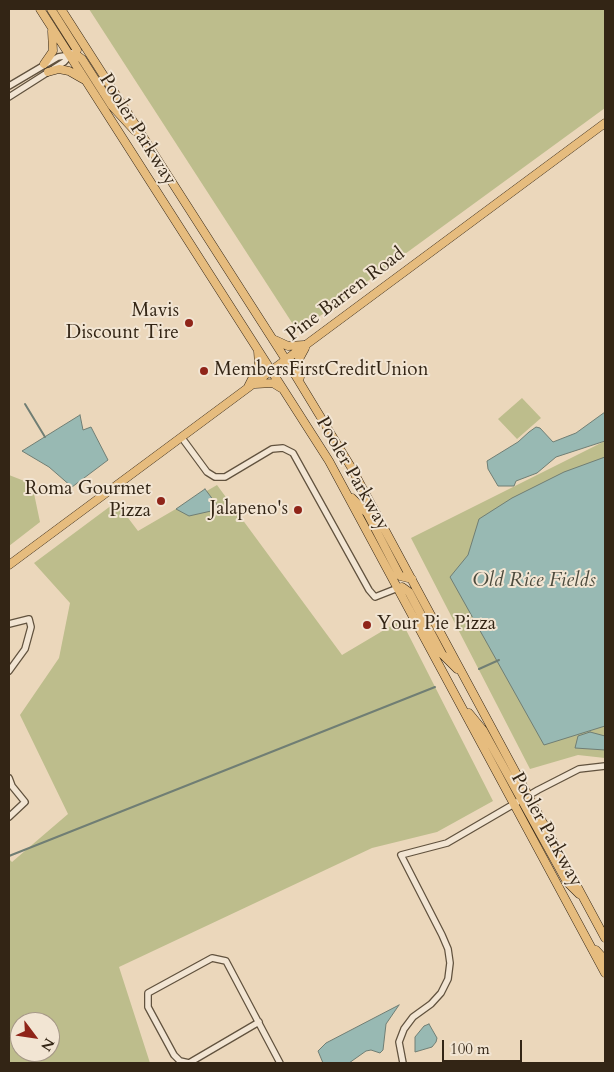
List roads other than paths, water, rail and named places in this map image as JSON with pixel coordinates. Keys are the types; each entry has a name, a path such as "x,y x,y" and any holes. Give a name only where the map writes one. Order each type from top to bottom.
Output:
{"main road":[{"name":"Pooler Parkway","path":"40,9 73,53 88,83 257,346 344,489 605,973"},
{"path":"51,9 73,53 82,59 112,106 148,145"},
{"name":"Pooler Parkway","path":"61,9 286,360 351,467 464,676 567,882 586,901 605,938"},
{"path":"44,64 54,51 51,26"},
{"path":"48,72 59,69 69,71 88,83"},
{"name":"Pine Barren Road","path":"9,564 255,384 605,123"},
{"path":"273,340 288,346 307,344"},
{"path":"300,383 299,359 307,344"},
{"path":"245,391 259,365 257,346"},
{"path":"255,384 273,383 286,392"},
{"path":"344,489 367,513 400,576 412,579"},
{"path":"398,588 402,587 409,592 442,654 464,676"},
{"path":"458,700 483,730 525,798"},
{"path":"587,939 605,960"}],"street":[{"path":"9,97 64,62 84,46"},
{"path":"9,86 58,56 73,53"},
{"path":"182,438 208,472 215,478 225,477 272,449 283,448 293,453 369,590 375,597 398,588"},
{"path":"9,624 29,619 31,627 25,649 9,671"},
{"path":"403,1063 400,1042 404,1029 410,1019 431,1004 441,993 448,979 450,963 448,949 442,934 401,854 447,843 513,804 580,770 605,766"},
{"path":"9,778 12,786 25,802 9,817"},
{"path":"260,1022 189,1063 180,1061 174,1055 148,1007 148,993 212,958 226,961 260,1022 280,1063"}],"water":[{"path":"605,412 605,441 556,457 537,473 516,481 514,486 498,486 488,469 487,461 518,442 536,427 540,428 553,442 576,433"},
{"path":"80,415 83,430 91,427 108,460 72,487 49,467 22,451"},
{"name":"Old Rice Fields","path":"605,457 605,726 544,745 450,577 468,555 479,519 512,498 564,472"},
{"path":"205,489 220,509 189,516 176,509"},
{"path":"590,732 605,736 605,750 575,748 578,736"},
{"path":"399,1005 386,1024 383,1050 380,1053 371,1050 366,1051 349,1063 323,1063 318,1051 326,1043"},
{"path":"429,1024 437,1038 436,1042 432,1047 415,1052 415,1037 424,1026"}],"waterway":[{"path":"25,404 45,437"},
{"path":"479,669 499,660"},
{"path":"9,856 435,687"}],"place":[{"name":"Mavis Discount Tire","path":"189,323"},
{"name":"MembersFirstCreditUnion","path":"204,371"},
{"name":"Roma Gourmet Pizza","path":"161,501"},
{"name":"Jalapeno's","path":"298,510"},
{"name":"Your Pie Pizza","path":"367,625"}]}
